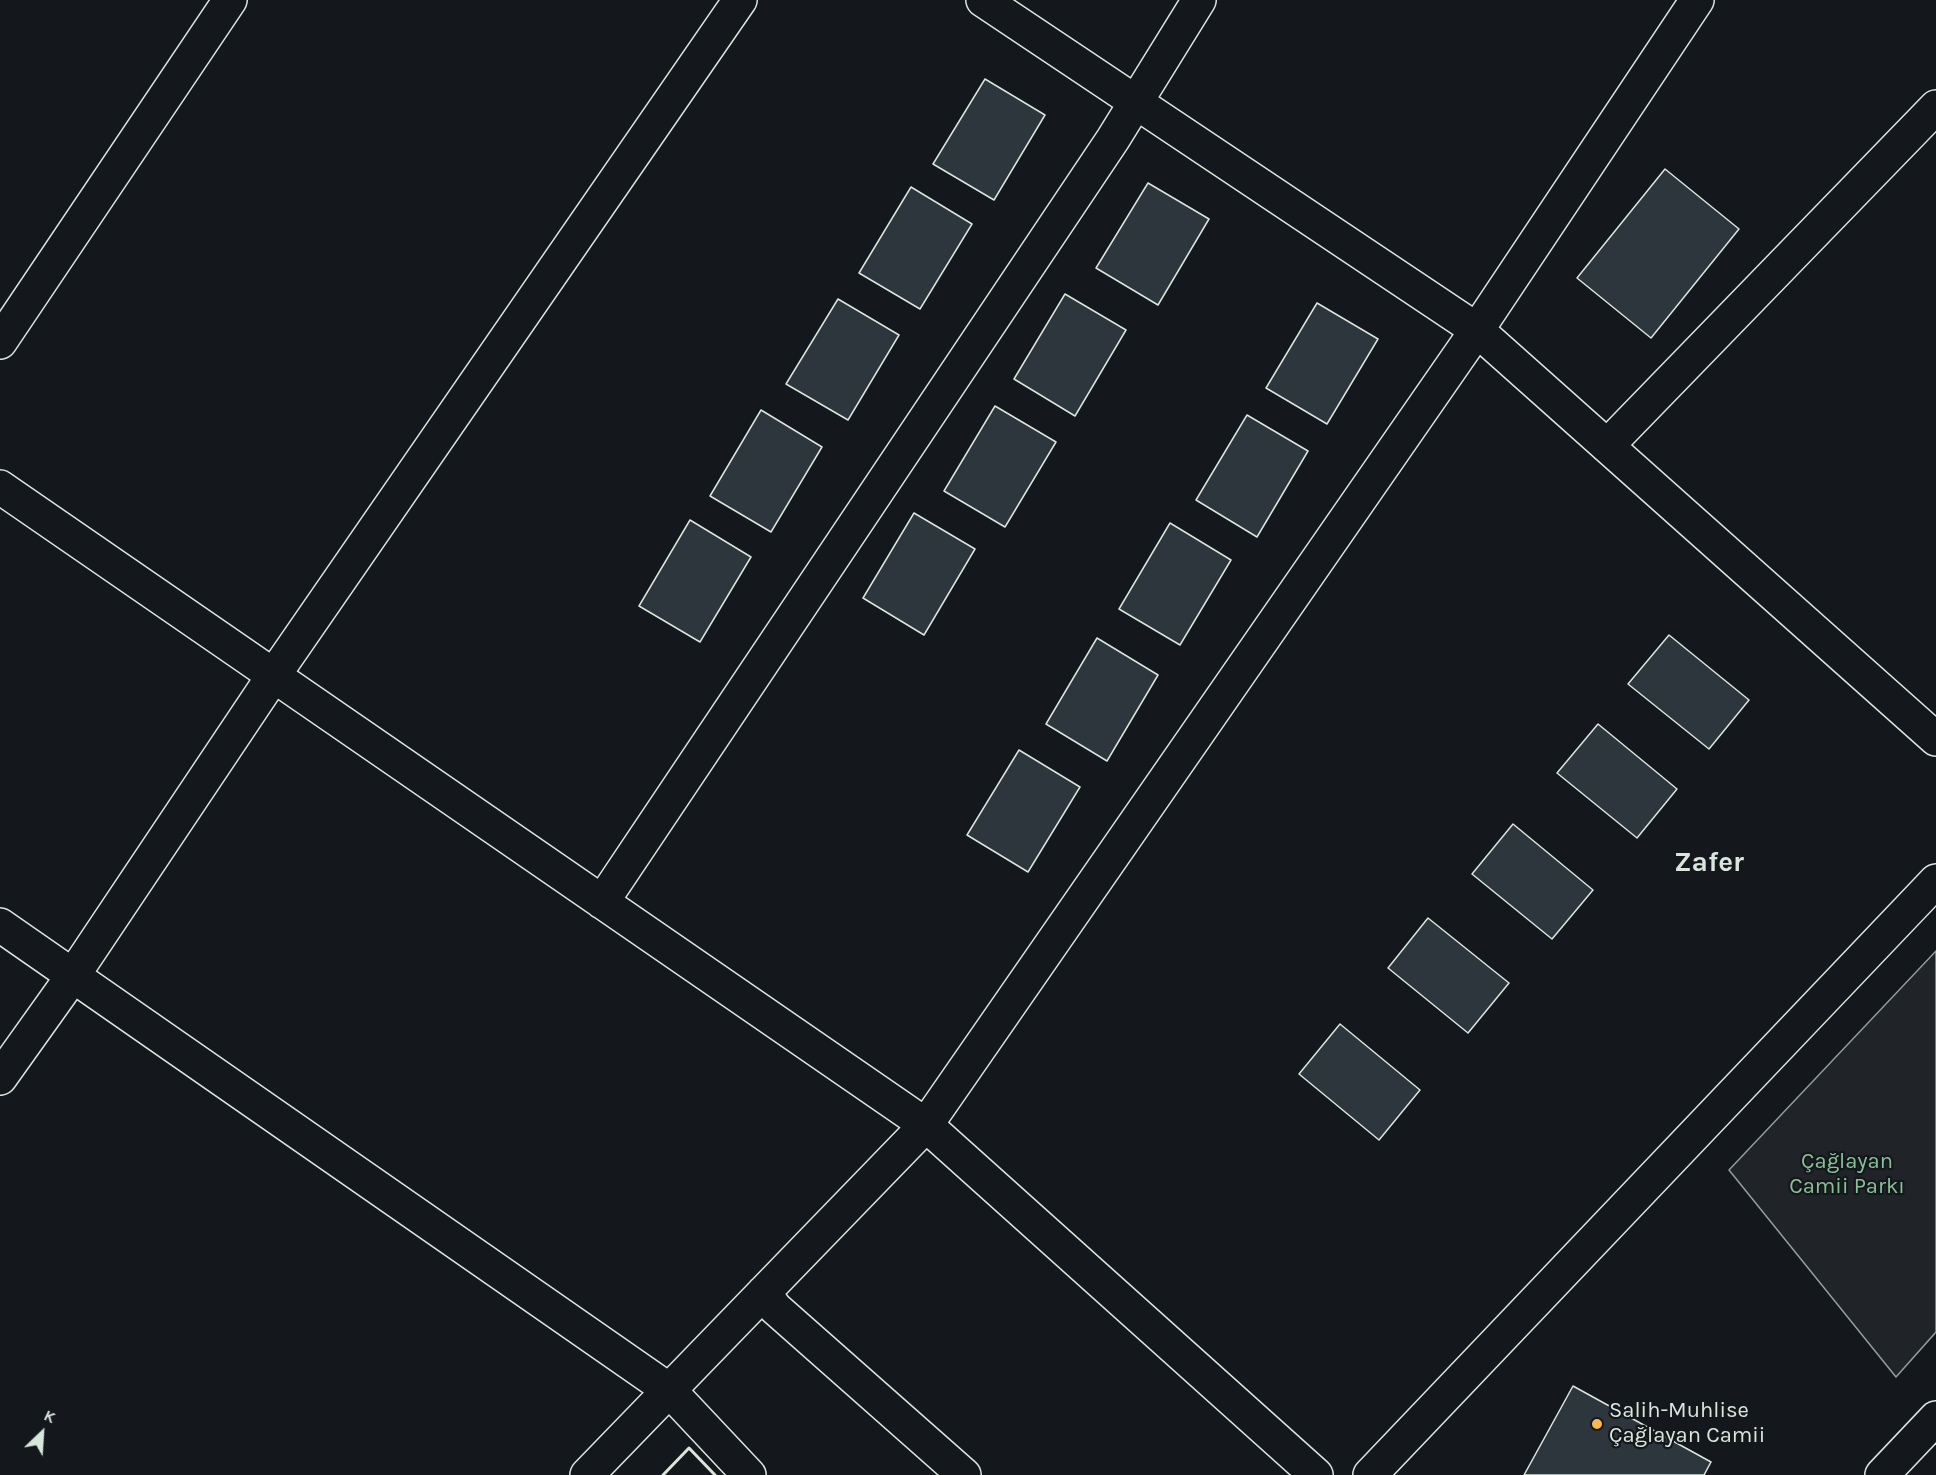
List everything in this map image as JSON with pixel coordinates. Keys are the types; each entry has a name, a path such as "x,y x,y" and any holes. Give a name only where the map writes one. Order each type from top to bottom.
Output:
{"street":[{"path":"0,342 230,0"},
{"path":"0,1078 72,977 274,675 740,0"},
{"path":"983,0 1476,330 1936,739"},
{"path":"602,902 1113,139 1199,0"},
{"path":"587,1475 926,1125 1476,330 1697,0"},
{"path":"1607,446 1936,107"},
{"path":"0,487 926,1125 1316,1475"},
{"path":"1370,1475 1936,881"},
{"path":"0,925 669,1390 749,1475"},
{"path":"764,1292 776,1308 964,1475"},
{"path":"1882,1475 1936,1418"}],"green space":[{"name":"Çağlayan Camii Parkı","path":"1936,951 1936,1332 1896,1377 1729,1170"}],"building":[{"path":"985,79 1045,115 994,200 933,164"},
{"path":"1665,169 1739,229 1651,338 1577,278"},
{"path":"1148,183 1209,219 1158,305 1096,268"},
{"path":"911,187 972,224 920,309 859,273"},
{"path":"1065,294 1126,330 1075,416 1014,379"},
{"path":"838,299 899,335 848,420 786,384"},
{"path":"1317,303 1378,339 1327,424 1266,388"},
{"path":"995,406 1056,442 1005,527 944,491"},
{"path":"761,410 822,447 771,532 710,496"},
{"path":"1247,415 1308,451 1257,537 1196,500"},
{"path":"914,513 975,549 924,635 863,598"},
{"path":"690,520 751,557 700,642 639,606"},
{"path":"1170,523 1231,560 1180,645 1119,609"},
{"path":"1669,635 1749,700 1709,749 1628,684"},
{"path":"1097,638 1158,675 1107,761 1046,724"},
{"path":"1598,724 1677,789 1637,838 1557,773"},
{"path":"1019,750 1080,787 1028,872 967,835"},
{"path":"1513,824 1593,890 1552,939 1472,874"},
{"path":"1428,918 1509,983 1468,1033 1388,968"},
{"path":"1340,1024 1420,1090 1379,1140 1299,1074"},
{"name":"Salih-Muhlise Çağlayan Camii","path":"1573,1386 1711,1462 1704,1475 1524,1475"}],"wall":[{"path":"663,1475 689,1448 715,1475"}],"place":[{"name":"Salih-Muhlise Çağlayan Camii","path":"1597,1424"}],"district":[{"name":"Zafer","path":"1709,863"}]}
